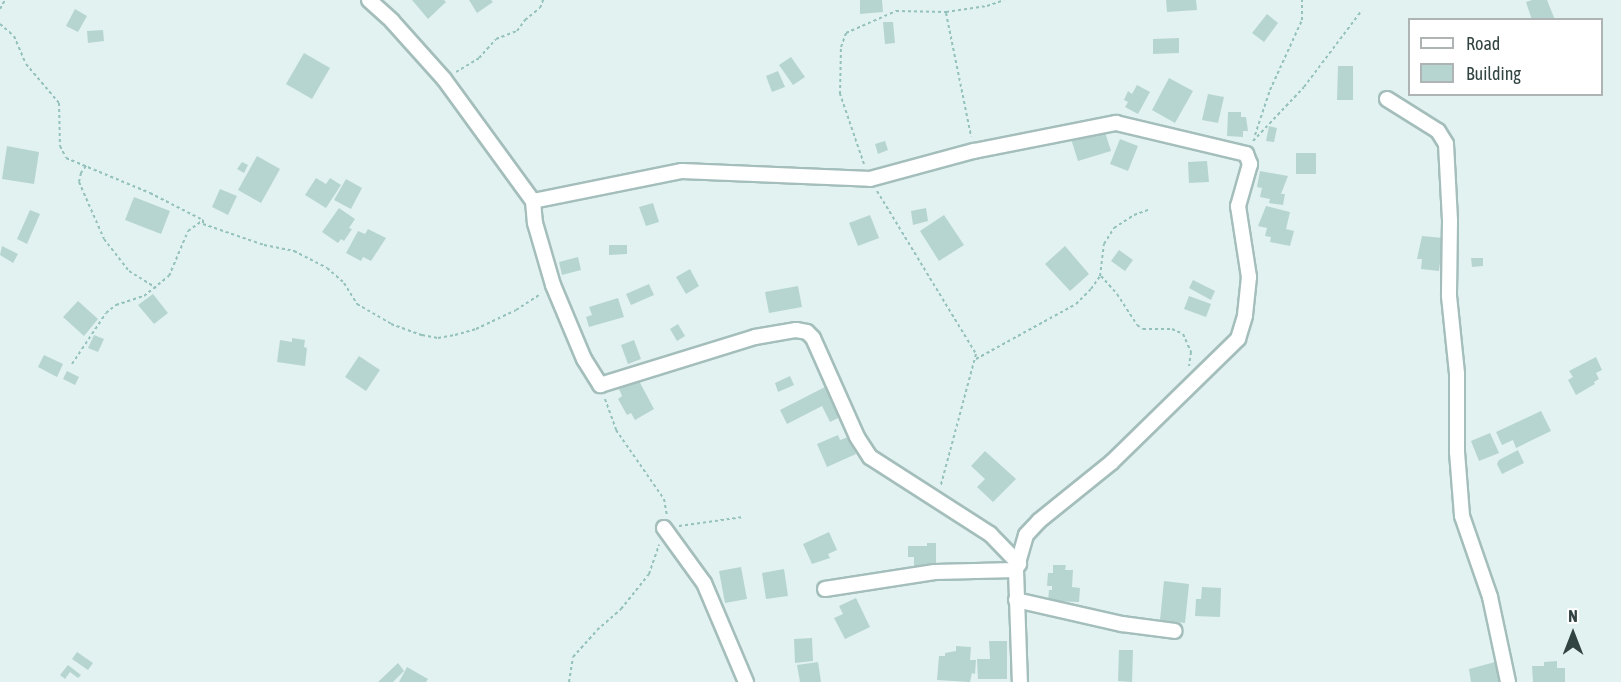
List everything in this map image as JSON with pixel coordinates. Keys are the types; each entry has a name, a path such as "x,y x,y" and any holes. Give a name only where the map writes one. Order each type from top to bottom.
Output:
{"street":[{"path":"369,0 392,21 444,79 533,201 535,224 553,285 584,359 600,385 755,337 796,330 807,332 813,338 863,450 879,466 990,534 1017,567"},
{"path":"1387,99 1438,131 1446,144 1450,221 1449,296 1457,374 1457,452 1462,516 1490,597 1508,682"},
{"path":"533,201 682,171 870,179 974,151 1121,123 1246,154 1250,164 1238,206 1249,278 1245,316 1238,339 1177,402 1112,462 1032,528 1023,542 1017,567 1016,600 1020,682"},
{"path":"664,528 704,583 746,682"},
{"path":"825,589 935,572 1017,567"},
{"path":"1016,600 1122,624 1175,632"}],"path":[{"path":"0,9 5,0"},
{"path":"444,79 479,58 496,39 517,31 540,8 543,0"},
{"path":"937,500 947,453 976,359 972,345 870,179 840,94 842,39 855,28 896,11 946,12 987,6 1004,0"},
{"path":"1246,154 1254,138 1270,90 1302,21 1302,0"},
{"path":"1254,138 1304,87 1362,10"},
{"path":"946,12 974,151"},
{"path":"0,24 14,36 26,64 59,103 60,146 66,158 150,193 203,220"},
{"path":"86,166 81,173 80,182 104,239 129,271 156,288"},
{"path":"976,359 1076,304 1100,276 1104,244 1114,228 1134,215 1148,210"},
{"path":"203,220 202,224 294,251 327,268 344,283 357,304 367,311 422,335 438,338 477,328 516,310 553,285"},
{"path":"72,364 106,312 116,305 144,296 169,276 188,231 203,220"},
{"path":"1100,276 1117,294 1137,325 1143,329 1172,328 1183,334 1191,352 1189,369"},
{"path":"569,682 573,657 597,630 621,609 649,574 668,512 664,499 616,430 600,385"},
{"path":"664,528 743,517"}],"building":[{"path":"412,0 444,0 446,2 428,19"},
{"path":"469,0 491,0 493,2 477,13"},
{"path":"860,0 882,0 883,12 860,14"},
{"path":"1166,0 1196,0 1197,10 1167,12"},
{"path":"1547,0 1554,18 1531,18 1526,2"},
{"path":"75,9 87,16 78,32 66,26"},
{"path":"1267,14 1278,23 1264,42 1252,33"},
{"path":"883,22 893,22 895,43 885,44"},
{"path":"103,30 104,41 88,43 87,31"},
{"path":"1179,38 1179,53 1153,54 1153,39"},
{"path":"304,53 330,68 312,99 286,84"},
{"path":"791,57 805,77 793,85 779,65"},
{"path":"1338,66 1353,66 1353,100 1337,100"},
{"path":"778,71 785,87 772,92 766,76"},
{"path":"1169,78 1193,91 1175,123 1152,110"},
{"path":"1137,85 1150,92 1138,114 1125,107 1128,102 1124,100 1128,91 1132,94"},
{"path":"1208,94 1224,97 1218,123 1202,120"},
{"path":"1228,112 1241,112 1241,117 1246,117 1248,131 1243,131 1243,137 1227,136"},
{"path":"1269,126 1277,128 1274,142 1266,141"},
{"path":"1104,129 1111,151 1078,161 1071,139"},
{"path":"1120,139 1138,146 1128,171 1110,164"},
{"path":"885,141 888,150 878,154 875,144"},
{"path":"7,146 39,152 34,184 2,179"},
{"path":"1296,153 1316,153 1316,174 1296,174"},
{"path":"257,156 280,169 261,203 238,190"},
{"path":"1207,161 1209,182 1189,183 1188,162"},
{"path":"242,162 248,165 244,173 237,169"},
{"path":"1260,171 1288,176 1281,194 1285,194 1283,205 1269,203 1270,199 1260,197 1262,188 1257,187"},
{"path":"316,178 326,184 330,178 341,185 326,208 305,195"},
{"path":"346,179 362,188 351,209 334,200"},
{"path":"220,189 237,196 228,215 212,207"},
{"path":"134,197 170,211 161,234 125,220"},
{"path":"653,203 659,222 646,226 639,207"},
{"path":"1266,206 1290,212 1286,229 1294,231 1290,246 1270,242 1271,237 1265,236 1267,228 1258,226"},
{"path":"339,208 355,219 344,241 341,239 338,243 322,232"},
{"path":"926,208 928,221 913,225 911,211"},
{"path":"30,210 40,214 27,244 17,239"},
{"path":"870,215 879,238 858,246 849,223"},
{"path":"944,215 964,245 939,261 920,231"},
{"path":"368,229 386,238 371,261 363,257 361,261 346,253 358,231 365,234"},
{"path":"1422,236 1443,238 1439,271 1421,269 1422,259 1417,259"},
{"path":"609,245 627,245 627,254 609,255"},
{"path":"2,246 18,254 13,263 0,255"},
{"path":"1065,246 1089,274 1070,291 1045,264"},
{"path":"1119,250 1133,260 1125,271 1111,261"},
{"path":"578,257 581,270 562,275 559,262"},
{"path":"1471,258 1483,258 1483,266 1472,267"},
{"path":"690,269 699,286 686,294 676,277"},
{"path":"1193,280 1215,291 1211,300 1189,288"},
{"path":"649,284 654,295 631,305 626,294"},
{"path":"798,286 802,307 769,313 765,292"},
{"path":"153,294 168,313 154,324 138,305"},
{"path":"1189,296 1211,304 1206,317 1184,309"},
{"path":"618,298 624,317 589,327 586,317 592,315 589,307"},
{"path":"78,301 98,319 84,336 63,317"},
{"path":"678,324 685,336 677,341 670,329"},
{"path":"94,335 104,339 98,352 88,348"},
{"path":"292,338 305,340 304,347 307,348 305,366 277,362 280,340 292,342"},
{"path":"634,340 641,359 628,364 621,345"},
{"path":"44,355 63,364 57,377 38,367"},
{"path":"359,356 380,370 366,391 345,377"},
{"path":"1596,357 1602,370 1596,373 1599,379 1594,382 1595,384 1576,395 1568,380 1573,377 1569,371"},
{"path":"67,371 79,377 75,385 63,379"},
{"path":"790,376 794,385 778,392 775,383"},
{"path":"638,379 654,409 635,420 631,413 627,415 618,399 622,396 619,389"},
{"path":"825,387 840,417 830,422 822,406 787,424 780,410"},
{"path":"1541,411 1551,431 1516,448 1513,440 1502,445 1496,432"},
{"path":"1490,433 1499,453 1479,461 1471,441"},
{"path":"838,435 840,440 848,437 856,454 827,467 817,444"},
{"path":"1518,450 1524,463 1502,474 1497,464 1499,460"},
{"path":"985,451 1016,479 993,502 977,487 985,479 971,466"},
{"path":"829,532 837,550 828,554 830,558 812,564 803,544"},
{"path":"927,543 936,543 936,570 914,569 914,557 908,557 908,546 927,546"},
{"path":"1053,565 1066,565 1065,570 1073,570 1072,587 1080,588 1079,602 1048,601 1049,590 1052,590 1052,586 1047,586 1048,573 1053,573"},
{"path":"741,567 747,599 725,603 719,571"},
{"path":"784,569 788,596 766,599 762,573"},
{"path":"1164,581 1189,584 1185,623 1160,620"},
{"path":"1202,587 1221,588 1220,617 1195,616 1196,599 1201,599"},
{"path":"856,598 870,627 845,639 834,618 843,614 839,606"},
{"path":"812,638 813,661 795,663 794,639"},
{"path":"989,641 1007,641 1007,679 978,679 977,659 990,659"},
{"path":"956,646 971,647 970,660 976,660 975,674 972,673 970,682 937,680 939,656 956,651"},
{"path":"1119,650 1133,650 1132,682 1118,681"},
{"path":"77,652 93,663 88,670 72,659"},
{"path":"1499,661 1502,682 1471,682 1469,669"},
{"path":"1557,661 1557,668 1565,668 1565,682 1533,682 1532,666 1544,666 1544,662"},
{"path":"818,662 821,682 800,682 797,665"},
{"path":"398,663 404,671 393,682 378,682"},
{"path":"68,665 81,675 78,678 70,672 65,679 60,675"},
{"path":"407,667 428,679 426,682 399,682"}]}
